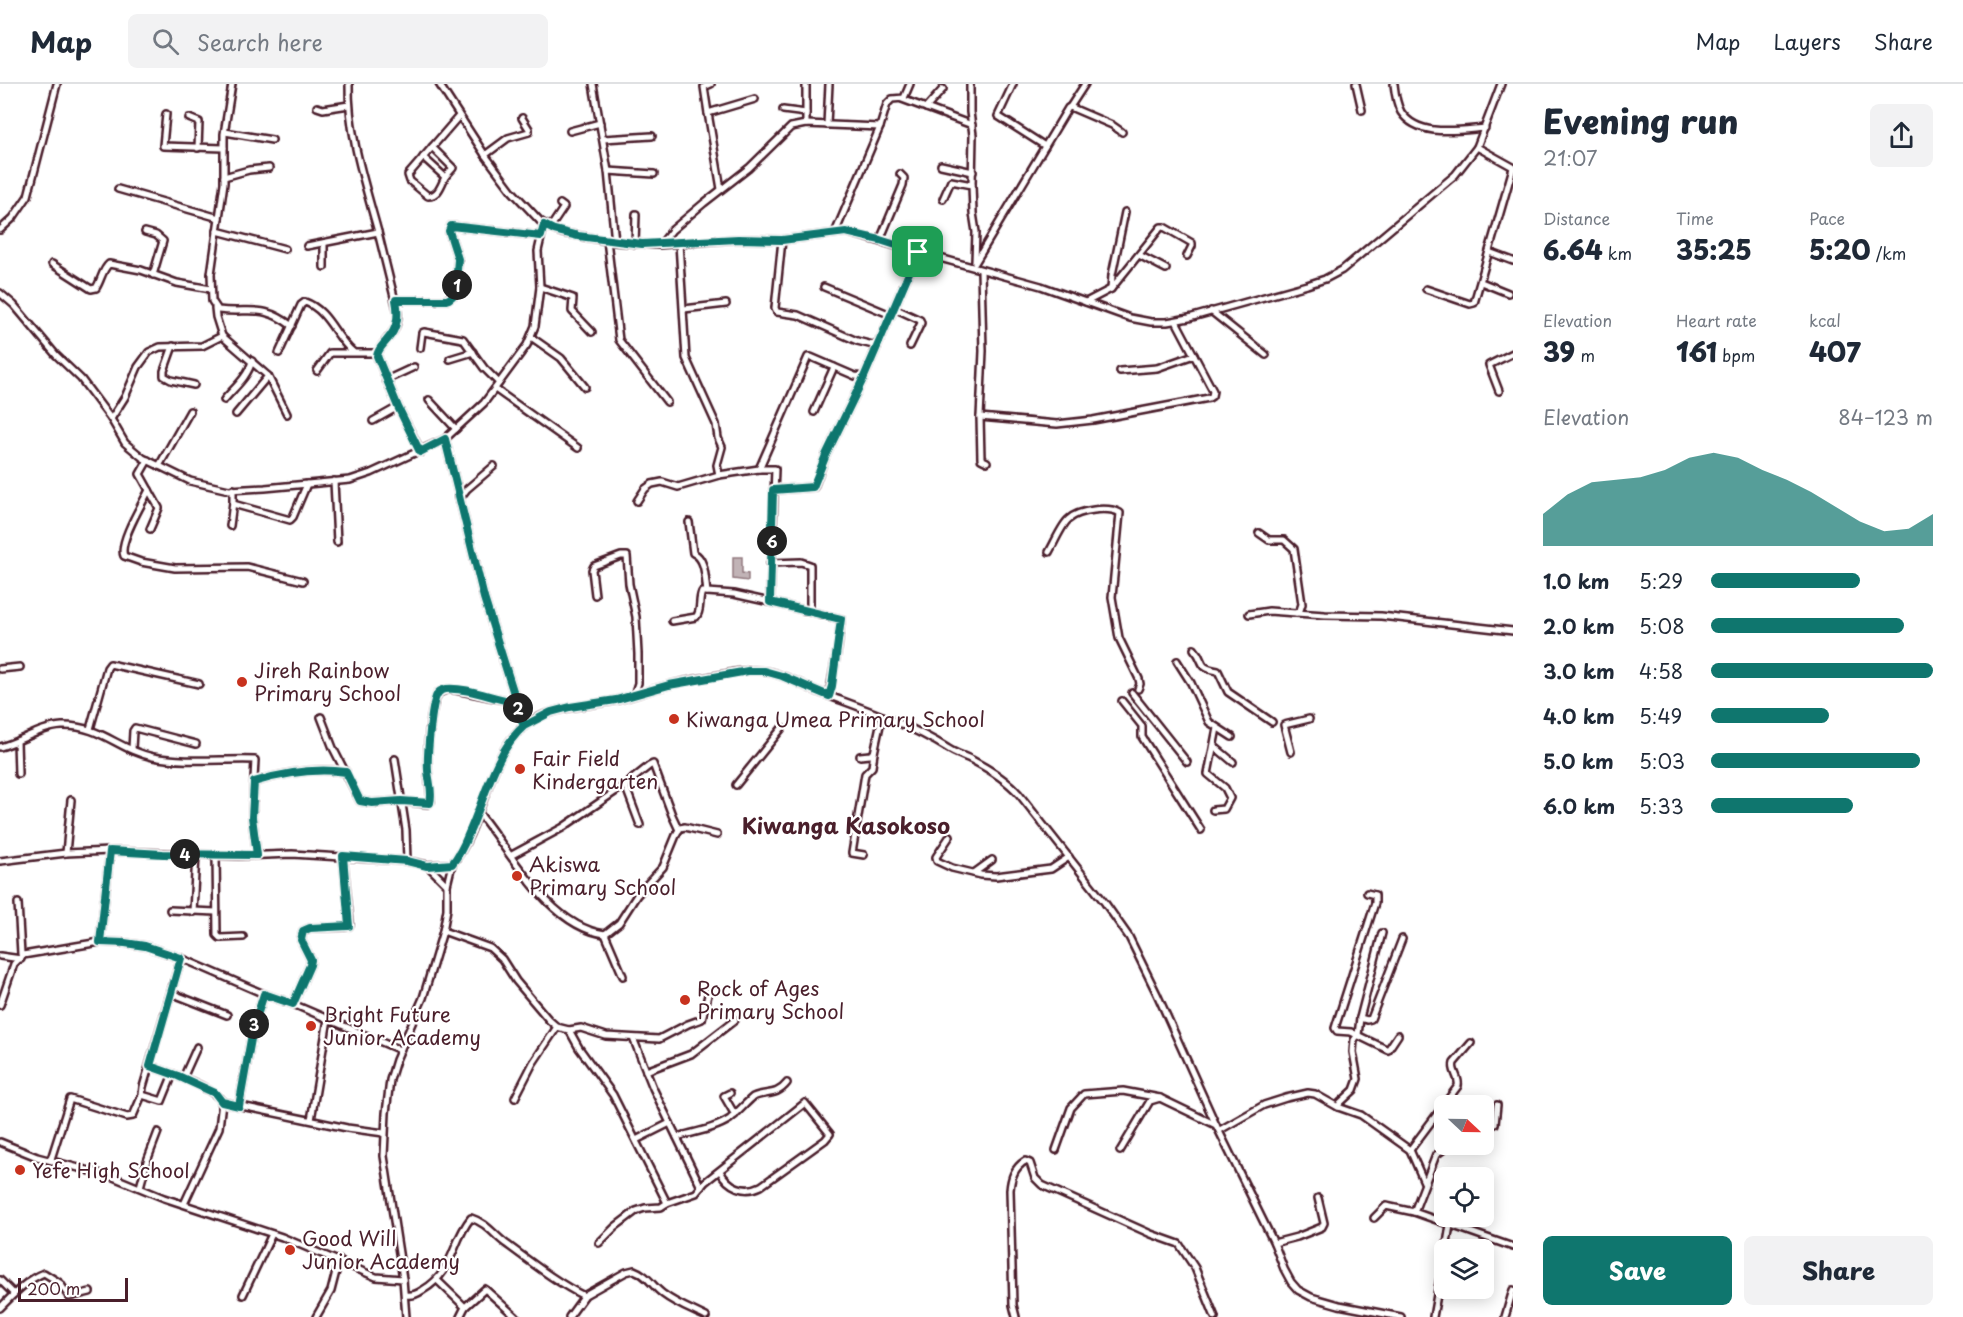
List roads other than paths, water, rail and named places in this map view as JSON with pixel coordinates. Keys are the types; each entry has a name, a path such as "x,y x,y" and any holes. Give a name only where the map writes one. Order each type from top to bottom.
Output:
{"street":[{"path":"0,230 13,218 28,196 57,84"},
{"path":"232,84 225,132 224,177 211,289 212,301 222,336 268,376 286,414"},
{"path":"349,84 349,105 359,157 398,313 397,326 377,353"},
{"path":"439,84 485,155 519,199 544,225 550,228 578,236 635,244 738,239 782,240 846,232 973,265 981,270 1041,286 1142,320 1159,322 1176,321 1307,285 1334,275 1447,182 1466,163 1477,147 1501,84"},
{"path":"593,84 608,171 615,242"},
{"path":"711,84 704,87 721,189"},
{"path":"806,84 806,124"},
{"path":"827,125 829,84"},
{"path":"902,99 910,84"},
{"path":"970,84 975,232 973,265"},
{"path":"1012,84 998,116 1045,146"},
{"path":"973,265 1066,110 1085,84"},
{"path":"1362,110 1356,85 1365,84"},
{"path":"1394,84 1396,99 1402,114 1429,130 1485,128"},
{"path":"926,108 943,89"},
{"path":"708,113 755,99"},
{"path":"835,233 890,101 902,99 972,125"},
{"path":"317,107 323,109 349,105"},
{"path":"1070,107 1112,125 1122,132"},
{"path":"783,110 806,113"},
{"path":"166,114 163,146 224,148"},
{"path":"432,147 453,168 445,177 440,188 428,196 410,181 408,175 423,157 459,116"},
{"path":"189,118 199,122 198,147"},
{"path":"485,155 508,138 529,132 522,118"},
{"path":"570,131 600,123"},
{"path":"661,244 672,230 749,168 788,129 806,124 880,128"},
{"path":"225,132 272,140"},
{"path":"603,139 652,136"},
{"path":"1426,289 1473,304 1481,282 1513,168 1477,147"},
{"path":"423,157 445,177"},
{"path":"941,165 973,172"},
{"path":"224,177 249,170 269,168"},
{"path":"608,171 654,174"},
{"path":"880,240 903,185 904,178 900,174"},
{"path":"943,199 951,181 972,185"},
{"path":"118,189 219,218"},
{"path":"550,228 564,207 560,204"},
{"path":"1111,289 1125,212"},
{"path":"635,244 636,214"},
{"path":"0,293 14,305 56,355 81,379 111,418 125,443 133,451 159,466 190,481 212,487 233,489 362,478 445,439 484,403 495,389 531,337 540,287 537,260 544,225"},
{"path":"396,300 446,300 455,294 458,259 449,231 451,226 541,236"},
{"path":"1086,302 1111,289 1159,229 1164,227 1192,244 1187,256"},
{"path":"217,231 285,249"},
{"path":"145,232 156,235 163,241 153,274"},
{"path":"307,246 378,232"},
{"path":"607,240 619,340 667,402"},
{"path":"782,240 775,308 777,312 798,315 857,341 877,346"},
{"path":"324,243 324,267"},
{"path":"680,243 686,358 716,424 722,447 717,465 719,475"},
{"path":"773,490 813,487 918,252"},
{"path":"1489,252 1513,261"},
{"path":"1139,255 1166,268"},
{"path":"52,264 94,290 108,264 153,274 177,283 211,289"},
{"path":"981,270 983,351 981,459 987,462"},
{"path":"1481,282 1508,293"},
{"path":"540,287 573,298 572,311 592,332"},
{"path":"824,287 891,315"},
{"path":"279,353 303,302 322,311 344,344 353,352"},
{"path":"684,309 726,304"},
{"path":"215,308 223,311 261,310 270,312 292,326"},
{"path":"894,308 921,322 910,346"},
{"path":"1211,311 1266,355"},
{"path":"980,417 1057,424 1093,420 1209,398 1213,391 1176,321"},
{"path":"420,348 424,332 463,339 484,368 499,383"},
{"path":"111,418 125,397 144,357 155,348 202,346 222,336"},
{"path":"531,337 561,358 585,387"},
{"path":"173,346 164,376 171,380 194,385"},
{"path":"450,359 473,352"},
{"path":"317,370 330,353 377,353"},
{"path":"377,353 398,407 420,452"},
{"path":"1499,391 1489,365 1513,353"},
{"path":"1120,371 1157,368 1194,355"},
{"path":"759,469 807,358 811,357 855,376 864,377"},
{"path":"224,400 244,378 252,361"},
{"path":"387,380 414,367"},
{"path":"814,412 834,367"},
{"path":"236,414 268,376"},
{"path":"495,389 578,448"},
{"path":"429,400 456,429"},
{"path":"372,421 398,407"},
{"path":"159,466 190,411"},
{"path":"445,439 484,598 524,726"},
{"path":"148,460 140,474 159,508 150,529"},
{"path":"460,498 466,489 494,466"},
{"path":"637,501 645,489 652,484 662,482 678,487 719,475 774,469 770,602"},
{"path":"334,481 338,542"},
{"path":"233,504 290,520 307,484"},
{"path":"230,526 233,489"},
{"path":"149,490 124,541 122,552 124,556 141,562 175,568 247,567 303,581"},
{"path":"1049,552 1068,519 1099,509 1120,513 1112,597 1119,638 1139,679 1140,684 1135,691 1187,762"},
{"path":"689,522 693,553 702,561 707,591"},
{"path":"1259,533 1269,540 1284,540 1294,549 1302,597 1300,610 1296,612"},
{"path":"596,595 592,570 594,566 627,556 629,584 636,617 638,654 638,682 634,695"},
{"path":"770,563 801,562 810,565 810,612"},
{"path":"672,621 696,617 699,613 702,592 707,591 734,594 841,619 829,696"},
{"path":"1249,614 1262,611 1381,616 1513,631"},
{"path":"1194,649 1205,668 1218,671 1228,692 1272,722"},
{"path":"1177,661 1191,683 1207,718 1217,728 1232,737"},
{"path":"90,729 106,668 110,664 199,684"},
{"path":"0,669 20,667"},
{"path":"406,1317 403,1279 384,1156 384,1133 390,1080 400,1050 423,998 443,931 447,909 447,885 452,864 459,854 506,748 515,734 524,726 551,712 616,700 669,685 748,671 764,671 882,716 982,765 1009,783 1029,804 1129,937 1291,1282 1303,1294 1339,1305 1401,1317"},
{"path":"321,717 360,801 372,803 401,801 428,804 431,801 428,764 434,704 438,693 448,689 515,702"},
{"path":"1122,701 1142,726 1142,737 1201,831"},
{"path":"864,855 852,853 865,772 872,767 882,716"},
{"path":"1291,752 1284,725 1309,719"},
{"path":"0,747 58,726 90,729 152,757 255,760 252,817 257,855"},
{"path":"132,749 135,728 196,744"},
{"path":"736,785 782,728"},
{"path":"1213,810 1224,809 1230,798 1225,788 1208,774 1217,728"},
{"path":"17,741 18,774"},
{"path":"1214,746 1233,762"},
{"path":"860,756 874,753"},
{"path":"395,759 406,830 407,861"},
{"path":"512,855 562,828 653,764 679,830"},
{"path":"254,782 306,772 333,770 346,772"},
{"path":"625,784 640,825"},
{"path":"66,853 70,800"},
{"path":"478,812 547,903 585,928 605,934"},
{"path":"605,934 619,923 637,895 663,867 679,830 685,827 717,835"},
{"path":"950,836 936,857 937,861 985,876 1051,868 1069,857"},
{"path":"0,861 66,853 110,851 343,856 407,861 427,866 452,864"},
{"path":"100,942 110,851"},
{"path":"193,912 196,854"},
{"path":"216,855 218,937 243,937"},
{"path":"293,1004 311,960 301,940 303,931 310,928 349,926 343,856"},
{"path":"974,873 992,860"},
{"path":"427,866 447,885"},
{"path":"1367,893 1375,895 1375,903 1335,1029 1351,1032 1388,1050 1398,1035"},
{"path":"18,903 22,957"},
{"path":"170,910 216,912"},
{"path":"443,931 490,948 502,959 537,1006 557,1027 569,1030 581,1028 606,1036 659,1039 702,1019 709,991"},
{"path":"1338,1107 1354,1090 1358,1079 1353,1048 1354,1040 1358,1035 1360,1018 1382,933"},
{"path":"605,934 623,976"},
{"path":"1360,1018 1367,1020 1371,1018 1402,939"},
{"path":"0,956 22,957 100,942 145,946 181,958 400,1050"},
{"path":"0,1005 14,964 22,957"},
{"path":"51,1159 70,1099 127,1117 133,1116 142,1095 142,1087 181,958"},
{"path":"171,993 227,1015"},
{"path":"239,1106 253,1028 264,994"},
{"path":"310,1120 328,1019"},
{"path":"646,1071 691,1054 735,1020"},
{"path":"514,1098 533,1063 557,1027"},
{"path":"569,1030 579,1048 613,1095 666,1203"},
{"path":"633,1038 670,1124 701,1187"},
{"path":"1410,1150 1458,1086 1453,1066 1456,1059 1472,1043"},
{"path":"183,1078 197,1047"},
{"path":"150,1066 215,1093 222,1102 347,1128 384,1133"},
{"path":"142,1095 162,1101 173,1074"},
{"path":"677,1137 721,1123 735,1115 752,1097 773,1093 787,1083"},
{"path":"1056,1150 1071,1108 1084,1094 1123,1090 1160,1098 1218,1128"},
{"path":"730,1094 724,1096 735,1115"},
{"path":"1218,1128 1264,1105 1315,1094 1338,1107 1361,1115 1410,1150 1424,1182"},
{"path":"1120,1151 1150,1101 1160,1098"},
{"path":"184,1204 219,1128 222,1102"},
{"path":"599,1243 636,1211 660,1207 696,1193 720,1171 805,1103 830,1134 825,1140 753,1190 727,1182 720,1171"},
{"path":"1494,1124 1497,1105"},
{"path":"636,1140 670,1124"},
{"path":"140,1187 147,1161 159,1132"},
{"path":"0,1142 37,1157 113,1176 164,1198 273,1234 380,1278 403,1279"},
{"path":"1414,1212 1436,1155"},
{"path":"1016,1317 1012,1305 1010,1190 1016,1169 1025,1161 1030,1163 1035,1178 1042,1185 1179,1244 1195,1268 1215,1317"},
{"path":"1274,1243 1322,1227 1324,1223 1318,1198"},
{"path":"1374,1218 1388,1205 1434,1219"},
{"path":"405,1295 416,1294 437,1280 449,1262 471,1218 490,1228 501,1240 559,1283 584,1296"},
{"path":"1456,1227 1513,1247"},
{"path":"243,1294 273,1234"},
{"path":"316,1317 331,1291 339,1260"},
{"path":"569,1317 584,1296 626,1272 634,1270 649,1278 660,1292 670,1299 706,1317"},
{"path":"0,1308 36,1276 44,1272 60,1283 69,1297 90,1292"},
{"path":"0,1280 14,1294"},
{"path":"437,1280 465,1307"},
{"path":"460,1317 465,1307 485,1288 516,1317"},
{"path":"1505,1317 1513,1290"},
{"path":"1433,1317 1437,1299"}],"place":[{"name":"Jireh Rainbow Primary School","path":"242,682"},
{"name":"Kiwanga Umea Primary School","path":"674,719"},
{"name":"Fair Field Kindergarten","path":"520,769"},
{"name":"Akiswa Primary School","path":"517,876"},
{"name":"Rock of Ages Primary School","path":"685,1000"},
{"name":"Bright Future Junior Academy","path":"311,1026"},
{"name":"Yefe High School","path":"20,1170"},
{"name":"Good Will Junior Academy","path":"290,1250"}],"district":[{"name":"Kiwanga Kasokoso","path":"846,824"}]}
